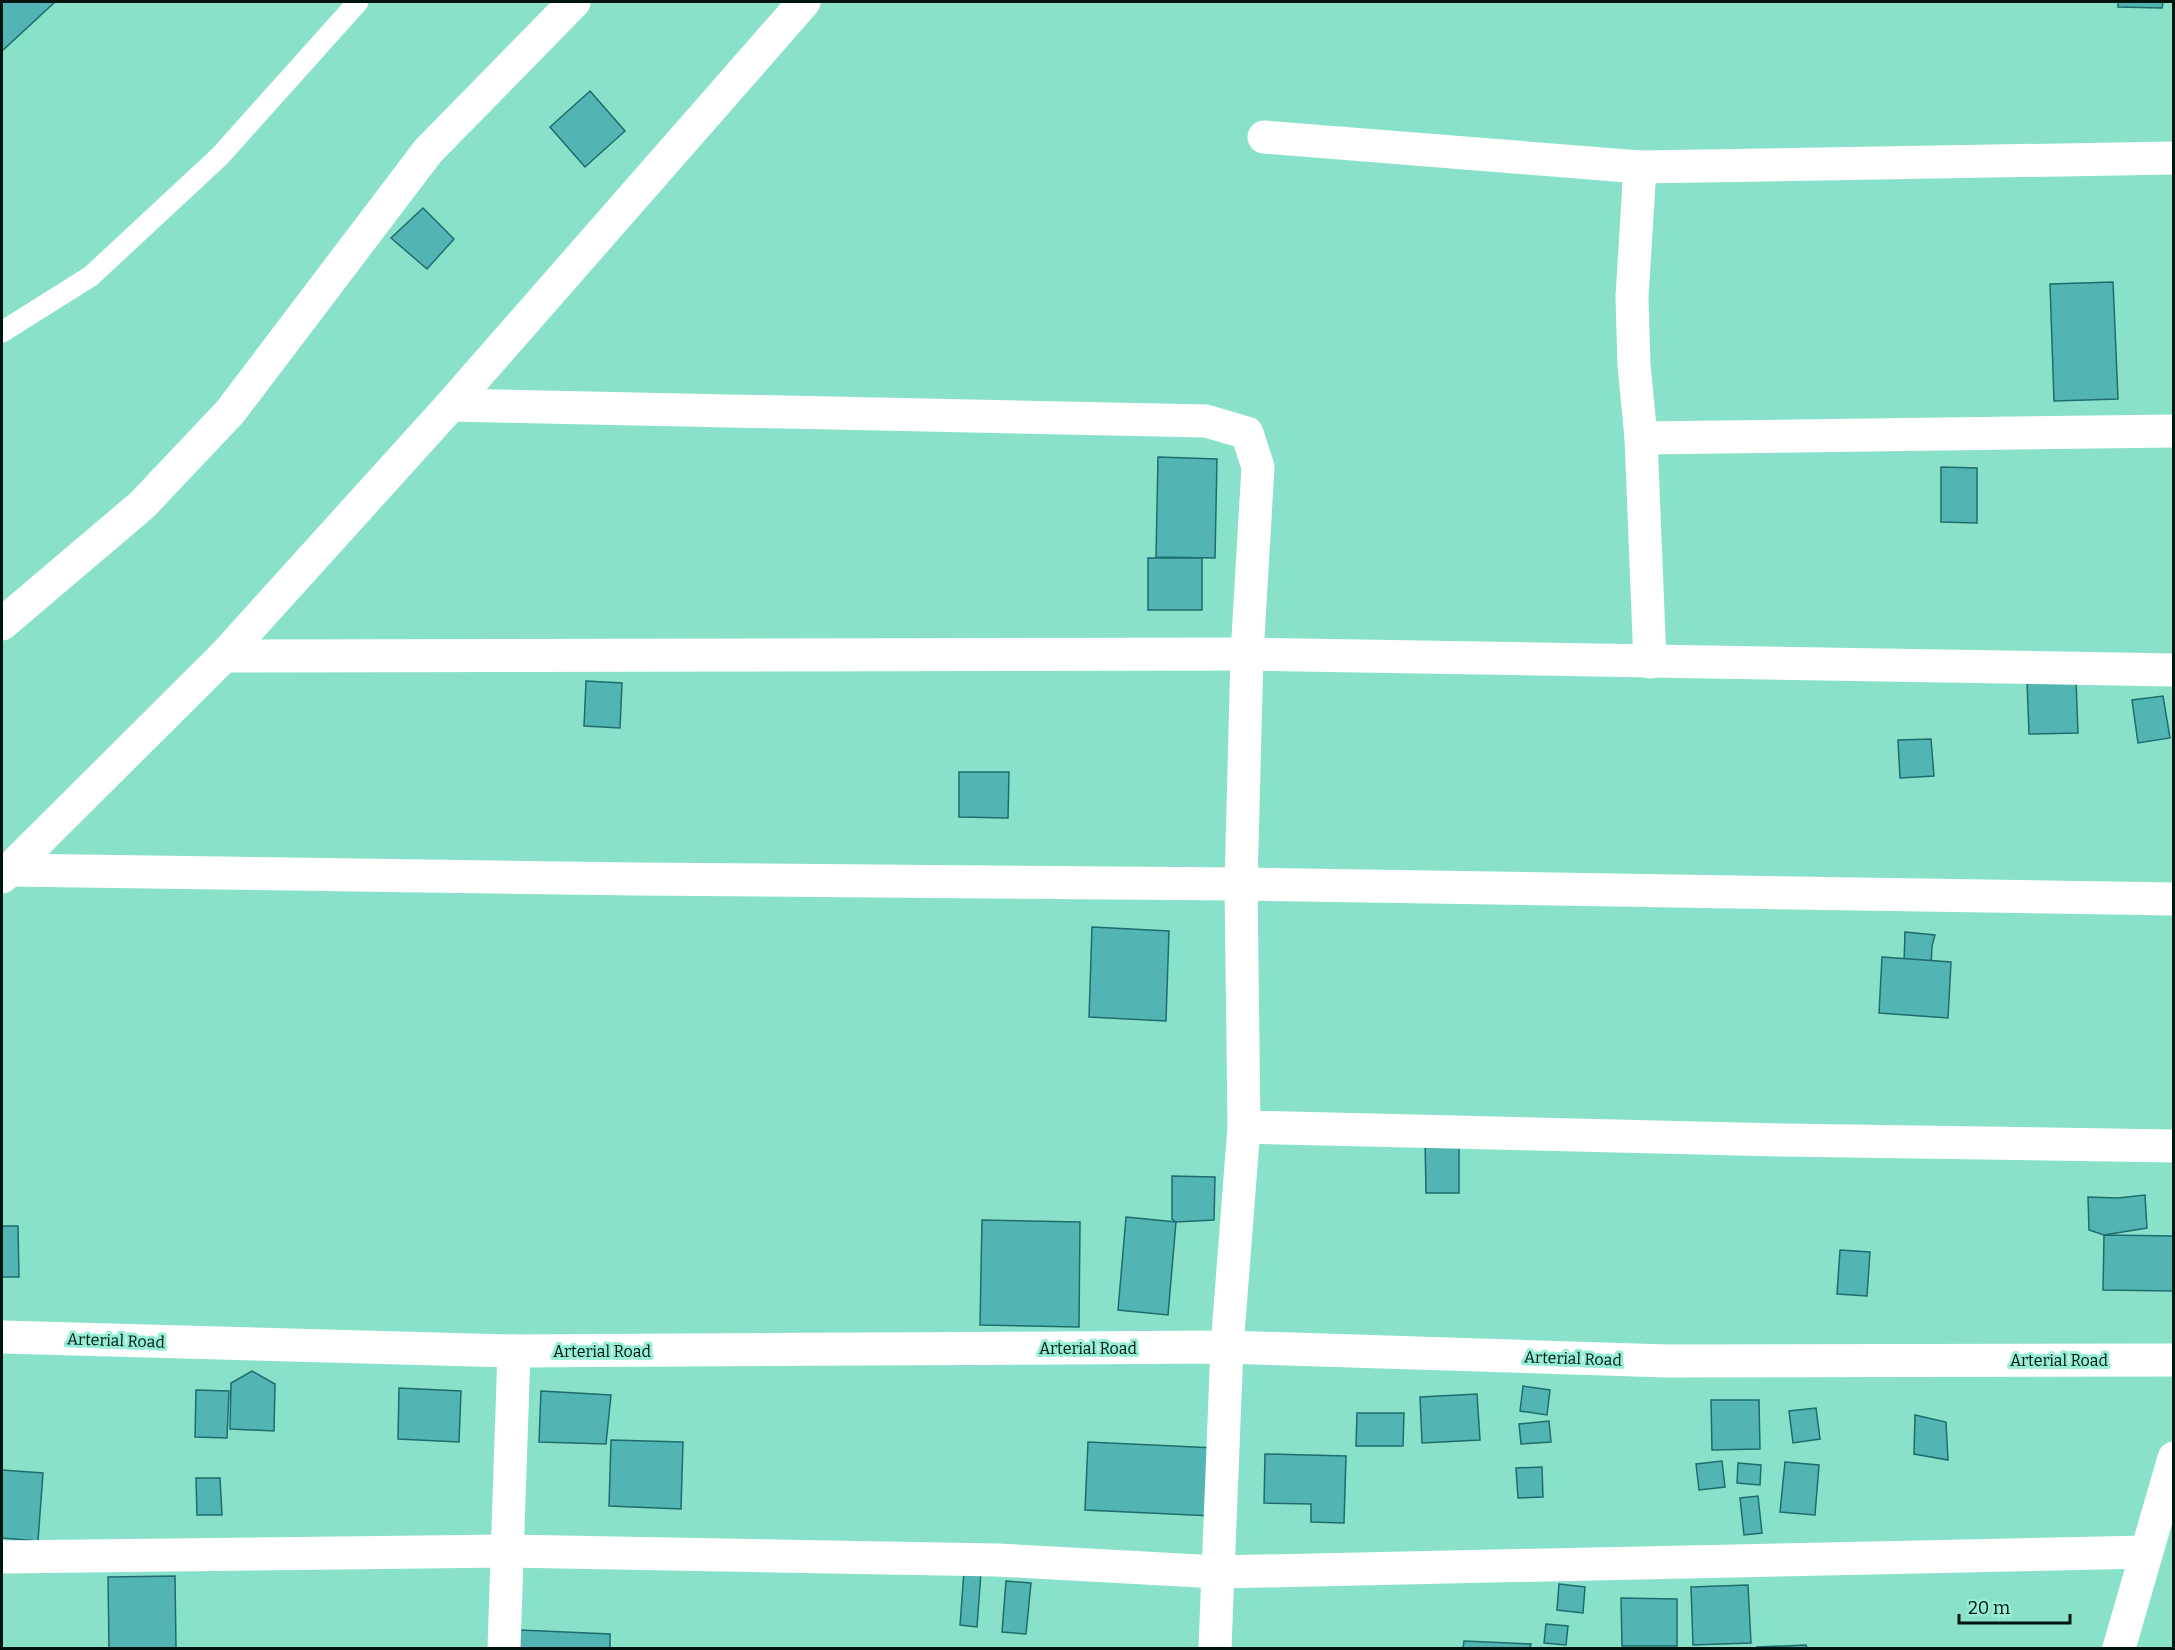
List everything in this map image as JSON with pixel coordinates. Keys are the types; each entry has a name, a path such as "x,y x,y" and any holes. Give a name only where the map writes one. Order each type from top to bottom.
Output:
{"street":[{"path":"2,624 142,505 230,412 428,151 574,2"},
{"path":"5,873 224,656 451,405 804,2"},
{"path":"1264,137 1640,167 2174,158"},
{"path":"1640,167 1632,297 1634,365 1641,438 1650,662"},
{"path":"451,405 1206,420 1247,433 1258,467 1247,654 1241,884 1244,1127 1227,1347 1215,1648"},
{"path":"1641,438 2174,431"},
{"path":"224,656 1247,654 2174,670"},
{"path":"5,873 1241,884 2174,899"},
{"path":"1244,1127 1782,1140 2174,1146"},
{"name":"Arterial Road","path":"2,1337 514,1351 1227,1347 1667,1361 2174,1359"},
{"path":"504,1648 514,1351"},
{"path":"2119,1648 2174,1458"},
{"path":"2,1557 507,1551 997,1560 1218,1572 2146,1552"}],"lane":[{"path":"2,332 91,276 220,156 358,2"}],"building":[{"path":"2,2 55,2 2,51"},
{"path":"2118,2 2163,2 2162,8 2118,7"},
{"path":"590,91 625,131 585,167 550,127"},
{"path":"423,208 454,239 427,269 391,238"},
{"path":"2113,282 2118,399 2054,401 2050,284"},
{"path":"1158,457 1217,459 1215,558 1156,557"},
{"path":"1941,467 1977,468 1977,523 1941,522"},
{"path":"1148,558 1202,558 1202,610 1148,610"},
{"path":"2076,679 2078,733 2029,734 2027,681"},
{"path":"586,681 622,683 620,728 584,726"},
{"path":"2163,696 2170,738 2138,743 2132,700"},
{"path":"1931,739 1934,776 1900,778 1898,740"},
{"path":"959,772 1009,772 1008,818 959,817"},
{"path":"1092,927 1169,931 1166,1021 1089,1017"},
{"path":"1905,932 1935,935 1931,967 1904,964"},
{"path":"1882,957 1951,962 1948,1018 1879,1013"},
{"path":"1425,1139 1459,1139 1459,1193 1426,1193"},
{"path":"1172,1176 1215,1177 1214,1220 1176,1222 1172,1219"},
{"path":"2145,1195 2147,1228 2104,1235 2089,1230 2088,1197 2118,1198"},
{"path":"1126,1217 1176,1222 1168,1315 1118,1310"},
{"path":"982,1220 1080,1222 1079,1327 980,1325"},
{"path":"2,1226 18,1226 19,1277 2,1277"},
{"path":"2104,1235 2174,1236 2174,1291 2103,1290"},
{"path":"1840,1250 1870,1252 1867,1296 1837,1294"},
{"path":"252,1371 275,1384 274,1431 230,1429 231,1383"},
{"path":"1523,1386 1550,1390 1547,1415 1520,1411"},
{"path":"399,1388 461,1391 459,1442 398,1439"},
{"path":"196,1390 229,1391 227,1438 195,1437"},
{"path":"541,1391 611,1395 606,1444 539,1442"},
{"path":"1477,1394 1480,1440 1422,1443 1420,1397"},
{"path":"1711,1400 1759,1400 1760,1449 1712,1450"},
{"path":"1816,1408 1820,1439 1793,1443 1789,1411"},
{"path":"1357,1413 1404,1413 1403,1446 1356,1446"},
{"path":"1915,1415 1946,1422 1948,1460 1914,1454"},
{"path":"1549,1421 1551,1442 1521,1444 1519,1424"},
{"path":"611,1440 683,1442 681,1509 609,1506"},
{"path":"1088,1442 1216,1448 1213,1516 1085,1510"},
{"path":"1265,1454 1346,1456 1344,1523 1311,1522 1311,1504 1264,1503"},
{"path":"1722,1461 1725,1487 1699,1490 1696,1464"},
{"path":"1785,1462 1819,1465 1815,1515 1780,1512"},
{"path":"1738,1463 1761,1465 1760,1485 1737,1483"},
{"path":"1542,1467 1543,1497 1518,1498 1516,1468"},
{"path":"2,1470 43,1473 38,1541 2,1538"},
{"path":"196,1478 220,1478 222,1515 197,1515"},
{"path":"1758,1496 1762,1533 1744,1535 1740,1498"},
{"path":"964,1571 981,1572 977,1627 960,1625"},
{"path":"175,1576 176,1648 109,1648 108,1577"},
{"path":"1006,1581 1031,1583 1026,1634 1002,1632"},
{"path":"1559,1584 1585,1587 1583,1613 1557,1610"},
{"path":"1748,1585 1751,1643 1693,1645 1691,1587"},
{"path":"1621,1598 1677,1599 1677,1646 1622,1646"},
{"path":"1546,1624 1568,1626 1566,1645 1544,1643"},
{"path":"520,1630 610,1634 610,1648 519,1648"},
{"path":"1464,1641 1531,1644 1530,1648 1463,1648"},
{"path":"1806,1645 1807,1648 1757,1648 1757,1647"}]}
